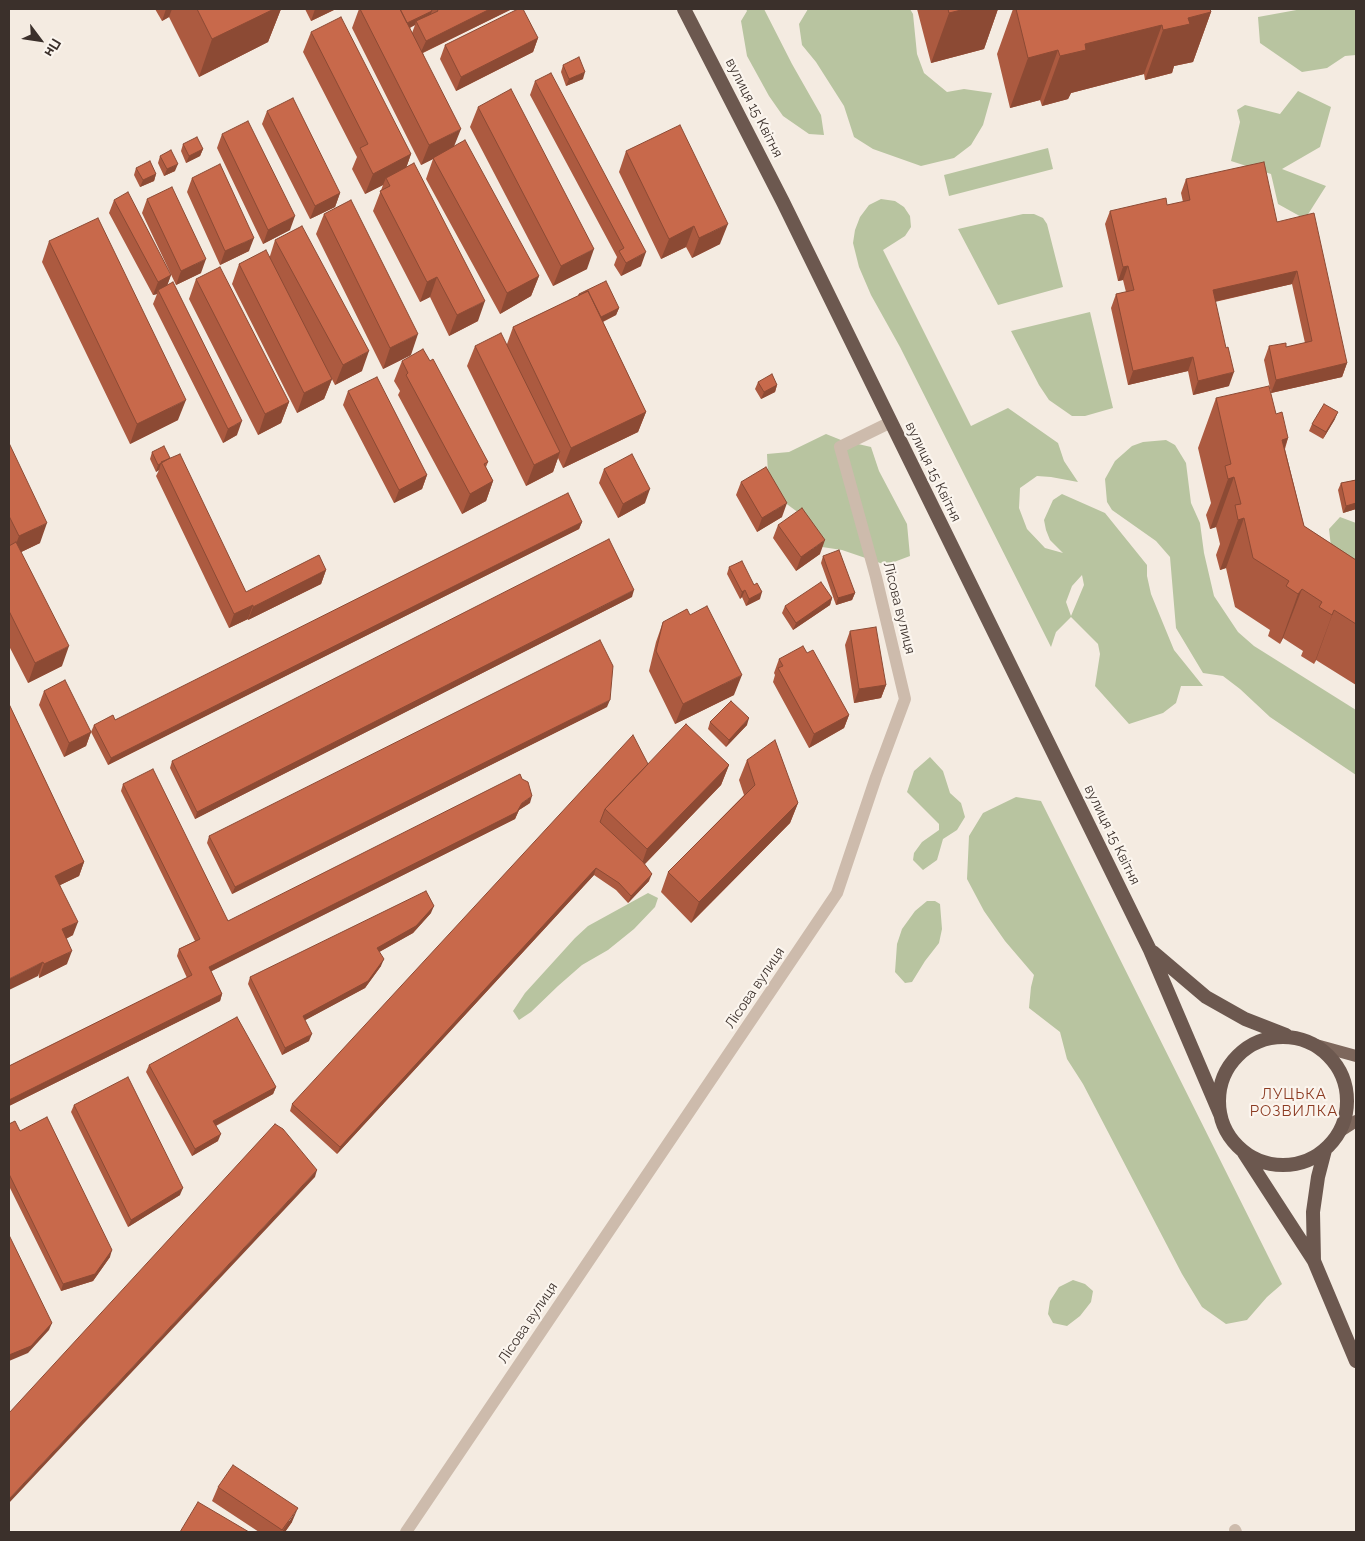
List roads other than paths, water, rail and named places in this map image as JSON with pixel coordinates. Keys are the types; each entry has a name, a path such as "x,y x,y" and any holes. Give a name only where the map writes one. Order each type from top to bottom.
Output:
{"highway":[{"name":"вулиця 15 Квітня","path":"684,9 784,202 1150,950 1220,1114"},
{"name":"вулиця 15 Квітня","path":"1150,950 1206,997 1245,1020 1293,1037"},
{"path":"1242,1151 1257,1160 1274,1165 1293,1165 1310,1160 1325,1150 1339,1132 1346,1114 1347,1094 1342,1075 1331,1058 1316,1045 1293,1037 1272,1038 1253,1044 1236,1057 1225,1074 1220,1094 1220,1114 1228,1134 1242,1151 1314,1262 1356,1361"},
{"path":"1314,1262 1313,1212 1318,1177 1325,1150"}],"main road":[{"path":"1316,1045 1356,1056"},
{"path":"1339,1132 1356,1121"}],"street":[{"name":"Лісова вулиця","path":"406,1532 837,893 876,776 905,699 876,577 840,448 891,422"}],"district":[{"name":"ЛУЦЬКА РОЗВИЛКА","path":"1294,1102"}]}
